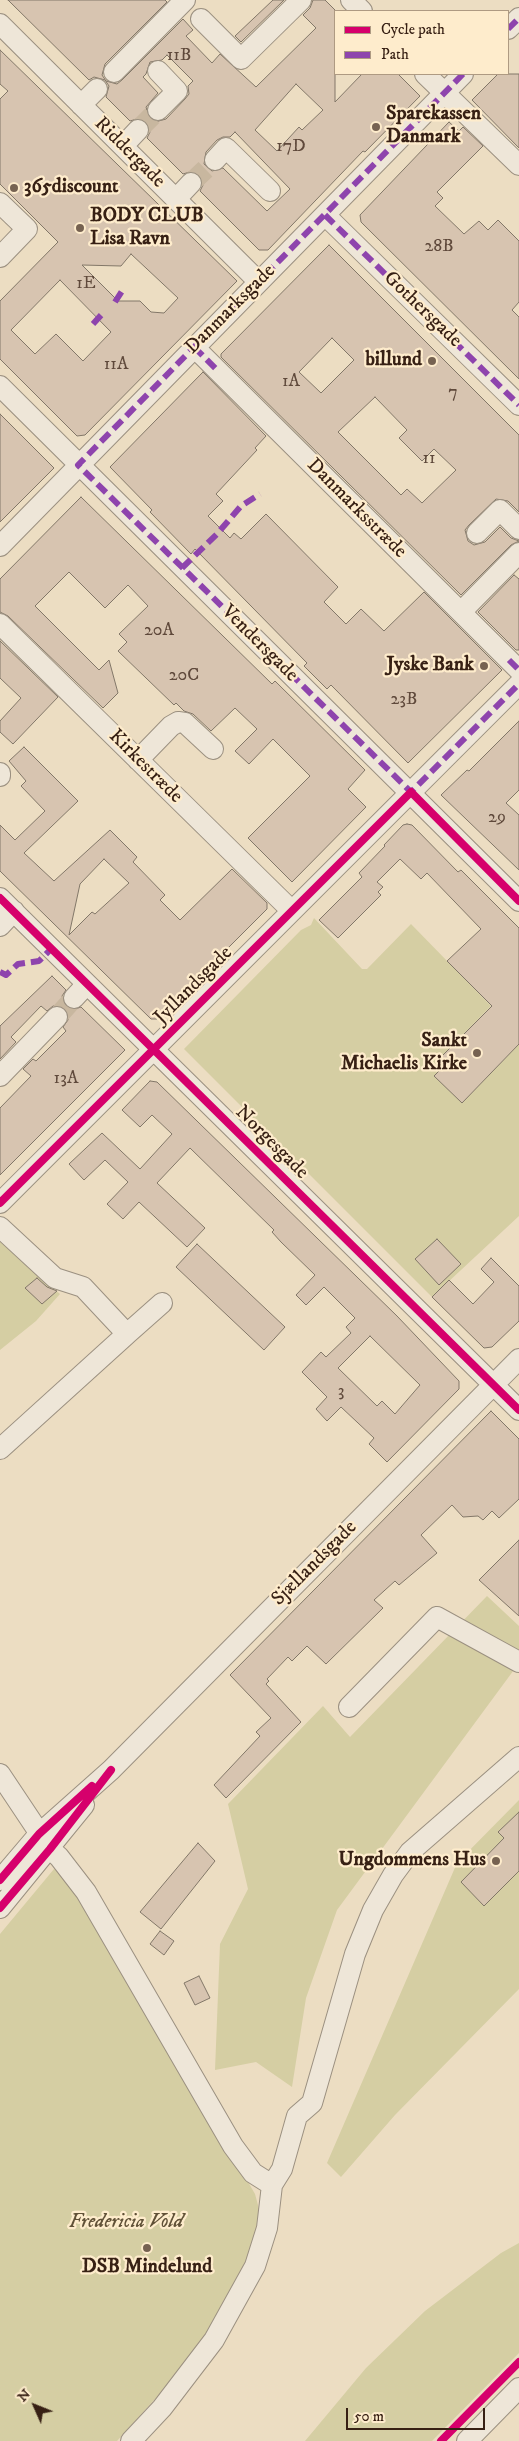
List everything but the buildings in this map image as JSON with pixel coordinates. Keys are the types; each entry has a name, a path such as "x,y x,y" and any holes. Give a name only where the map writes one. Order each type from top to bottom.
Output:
{"street":[{"path":"114,72 185,0"},
{"path":"201,19 242,59 301,0"},
{"path":"350,0 361,10"},
{"path":"509,28 519,18"},
{"name":"Riddergade","path":"0,24 259,282"},
{"path":"158,71 177,91 158,110"},
{"path":"426,75 519,165"},
{"name":"Danmarksgade","path":"0,546 462,75"},
{"path":"81,105 97,89"},
{"path":"123,146 138,130"},
{"path":"215,160 226,148 270,191"},
{"path":"176,199 191,183"},
{"path":"0,203 27,230 0,256"},
{"name":"Gothersgade","path":"325,215 519,404"},
{"name":"Danmarksstræde","path":"194,347 514,665"},
{"name":"Vendersgade","path":"0,386 519,901"},
{"path":"477,533 500,510 519,529"},
{"path":"460,612 519,553"},
{"name":"Kirkestræde","path":"0,624 291,910"},
{"name":"Jyllandsgade","path":"0,1203 519,684"},
{"path":"138,760 171,726 178,722 185,722 213,749"},
{"name":"Norgesgade","path":"5,911 81,991 154,1050 519,1410"},
{"path":"0,1076 57,1016"},
{"path":"0,1226 55,1278 83,1287 127,1334"},
{"path":"0,1448 162,1303"},
{"name":"Sjællandsgade","path":"0,1880 44,1842 111,1770 519,1359"},
{"path":"349,1707 437,1617 519,1662"},
{"path":"131,2441 162,2408 214,2340 255,2266 267,2228 272,2185 282,2169 297,2116 312,2103 355,1954 373,1910 393,1875 410,1852 519,1757"},
{"path":"0,1774 44,1842 59,1857 86,1892 233,2146 253,2173 272,2185"},
{"name":"Sjællandsgade","path":"0,1908 44,1842"},
{"path":"466,2441 519,2388"}],"green space":[{"path":"314,918 362,969 367,969 411,924 491,1006 436,1062 462,1103 519,1044 519,1216 432,1297 184,1049 301,930 311,925"},
{"path":"0,1241 60,1294 36,1321 0,1350"},
{"path":"487,1596 519,1626 519,1663 337,1910 306,1998 292,2087 256,2062 215,2070 220,1944 248,1889 228,1804 323,1706 350,1737"},
{"path":"519,1800 519,1989 395,2115 341,2177 327,2163 457,1863"},
{"name":"Fredericia Vold","path":"54,1869 63,1873 93,1914 255,2194 263,2224 231,2296 182,2369 117,2441 0,2441 0,1934"},
{"path":"519,2243 519,2353 432,2441 305,2441 366,2368 425,2311 501,2253"}],"tunnel":[{"path":"138,130 158,110"},
{"path":"191,183 215,160"},
{"path":"57,1017 74,998"}],"marked path":[{"path":"509,28 519,18"},
{"path":"462,75 78,465 411,792 519,684"},
{"path":"325,215 519,405"},
{"path":"115,302 124,288"},
{"path":"93,324 103,313"},
{"path":"194,347 219,372"},
{"path":"182,568 217,534 241,506 260,494"},
{"path":"509,660 519,670"},
{"path":"0,972 6,975 18,964 39,961 51,949"}],"cycle path":[{"path":"0,1203 411,792 519,901"},
{"path":"0,898 519,1410"},
{"path":"0,1908 50,1849 111,1770"},
{"path":"0,1880 39,1834 92,1786"},
{"path":"441,2441 519,2362"}],"place":[{"name":"Sparekassen Danmark","path":"376,127"},
{"name":"365discount","path":"14,188"},
{"name":"BODY CLUB Lisa Ravn","path":"80,228"},
{"name":"billund","path":"432,361"},
{"name":"Jyske Bank","path":"484,666"},
{"name":"Sankt Michaelis Kirke","path":"477,1053"},
{"name":"Ungdommens Hus","path":"496,1861"},
{"name":"DSB Mindelund","path":"147,2248"}]}
